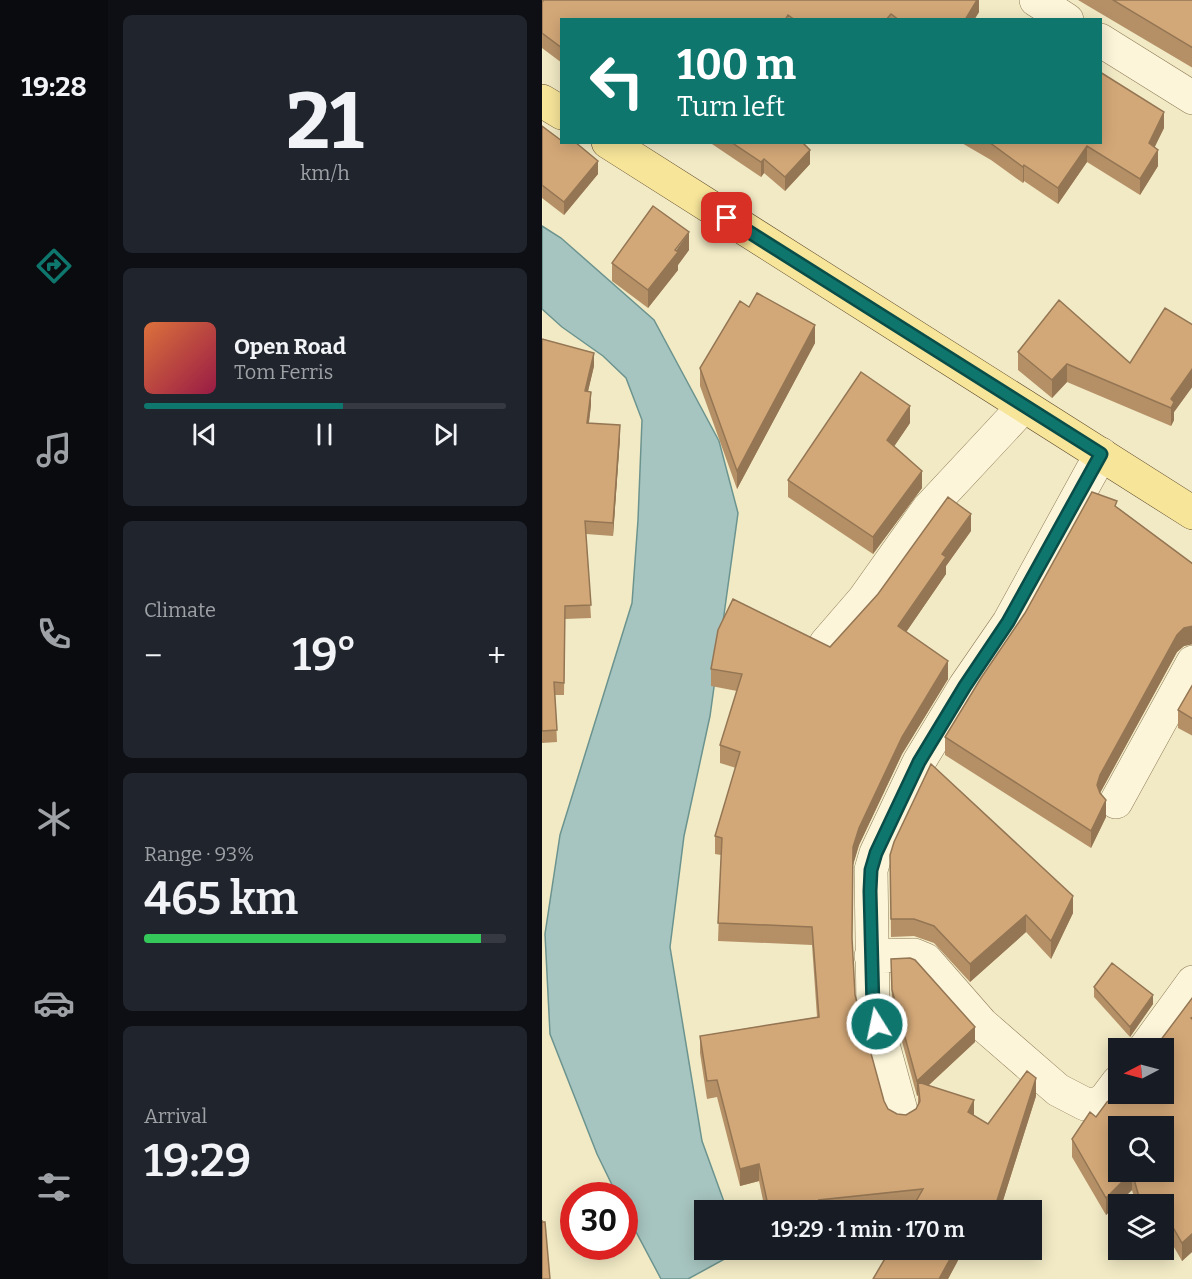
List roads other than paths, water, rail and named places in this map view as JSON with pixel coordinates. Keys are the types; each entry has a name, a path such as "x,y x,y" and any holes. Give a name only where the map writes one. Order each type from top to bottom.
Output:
{"main road":[{"path":"542,101 560,112"},
{"path":"611,144 1193,513"}],"street":[{"path":"1036,0 1064,18"},
{"path":"1102,41 1193,98"},
{"path":"826,643 864,599 928,508 1024,406"},
{"path":"902,1114 873,1008 871,870 876,853 919,762 965,686 1008,622 1101,454"},
{"path":"1116,802 1193,662"},
{"path":"871,956 914,955 926,960 982,1024 1058,1090 1085,1104 1098,1104 1108,1095"},
{"path":"1152,1038 1193,982"}],"water":[{"path":"542,226 561,238 654,320 719,441 738,513 710,716 684,836 670,947 702,1141 723,1200 694,1200 694,1260 723,1260 688,1279 661,1279 638,1236 638,1182 611,1182 597,1154 550,1034 545,934 560,835 632,603 642,420 626,378 603,356 562,327 542,309"}]}
